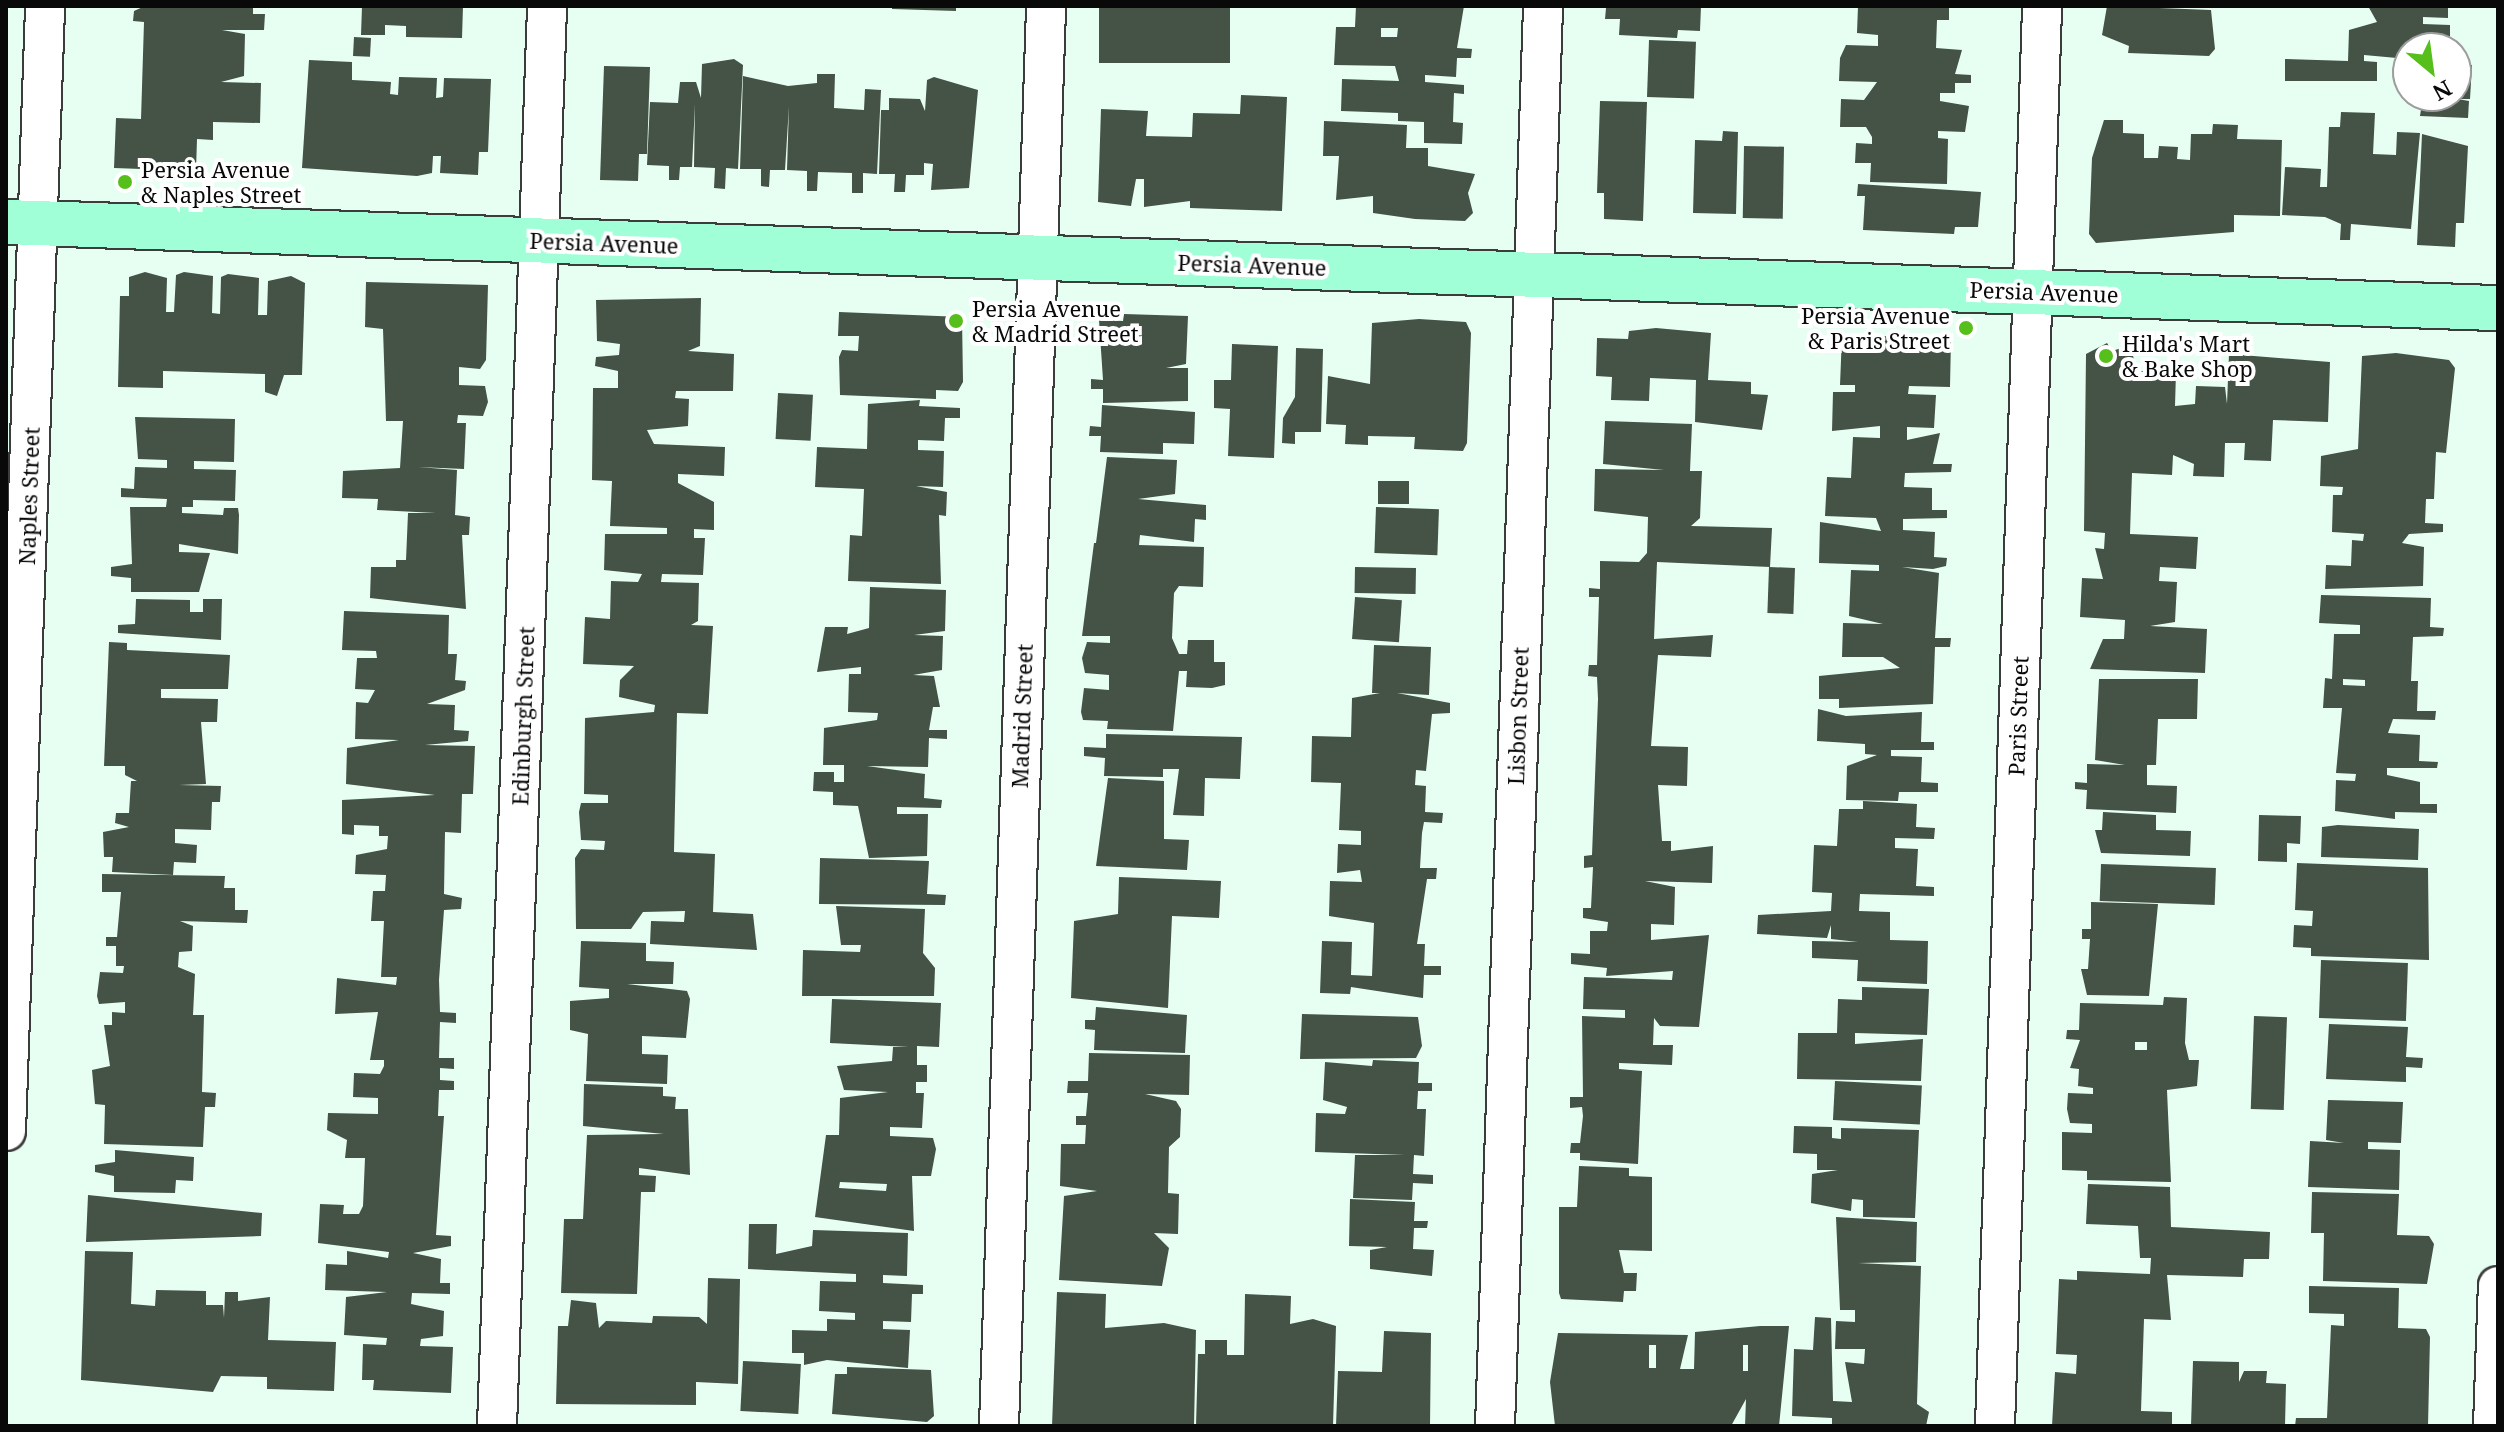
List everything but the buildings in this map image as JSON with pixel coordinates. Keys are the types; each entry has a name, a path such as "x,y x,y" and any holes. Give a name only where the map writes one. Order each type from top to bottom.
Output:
{"street":[{"name":"Naples Street","path":"6,1131 22,223 45,6"},
{"name":"Edinburgh Street","path":"497,1426 547,6"},
{"name":"Madrid Street","path":"999,1426 1046,6"},
{"name":"Lisbon Street","path":"1495,1426 1543,6"},
{"name":"Paris Street","path":"1995,1426 2042,6"},
{"name":"Persia Avenue","path":"22,223 2498,308"},
{"path":"2493,1426 2498,1286"}],"place":[{"name":"Persia Avenue & Naples Street","path":"125,182"},
{"name":"Persia Avenue & Madrid Street","path":"956,321"},
{"name":"Persia Avenue & Paris Street","path":"1966,328"},
{"name":"Hilda's Mart & Bake Shop","path":"2106,356"}]}
